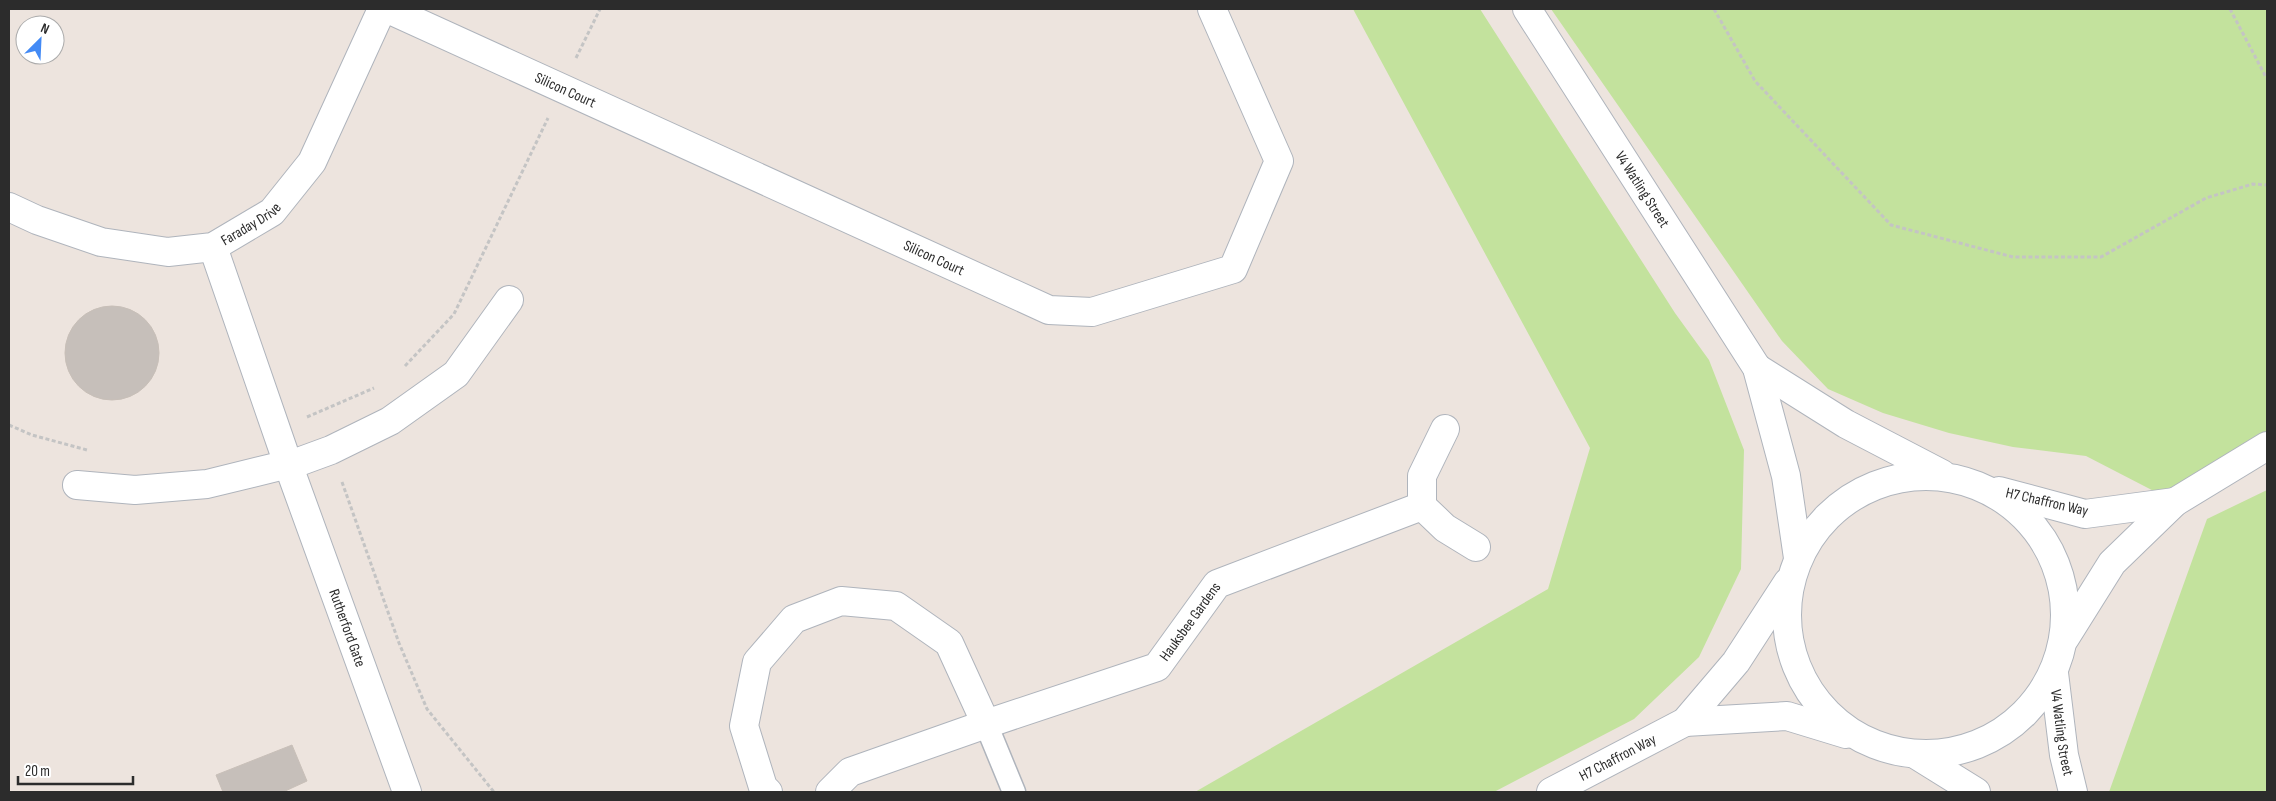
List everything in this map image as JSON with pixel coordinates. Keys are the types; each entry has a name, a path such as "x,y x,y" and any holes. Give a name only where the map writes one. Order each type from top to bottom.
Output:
{"street":[{"name":"Faraday Drive","path":"9,207 36,220 101,242 168,252 213,247 272,212 312,162 382,9"},
{"name":"Silicon Court","path":"388,9 1049,310 1092,312 1233,269 1279,161 1212,9"},
{"name":"V4 Watling Street","path":"1527,9 1757,368 1786,476 1795,567"},
{"name":"Rutherford Gate","path":"213,247 288,464 407,792"},
{"path":"77,485 135,490 207,484 288,464 331,450 390,421 456,374 509,300"},
{"name":"V4 Watling Street","path":"1757,368 1846,424 1948,477"},
{"path":"1445,429 1422,476 1422,506 1445,528 1476,546"},
{"name":"H7 Chaffron Way","path":"2064,639 2112,563 2175,502 2267,446"},
{"name":"H7 Chaffron Way","path":"1551,792 1686,722 1736,662 1795,567 1813,532 1834,510 1858,492 1887,480 1917,475 1948,477"},
{"path":"1795,567 1786,622 1797,669 1823,709 1861,738 1887,749 1915,754 1958,751 1998,735 2030,709 2054,673 2064,639 2066,601 2057,564 2038,531 2012,504 1979,485 1948,477"},
{"name":"H7 Chaffron Way","path":"1979,485 2086,514 2175,502"},
{"name":"Hauksbee Gardens","path":"830,792 850,772 1157,667 1217,584 1422,506"},
{"path":"768,792 764,787 744,726 757,662 794,619 841,601 896,606 948,644 986,724"},
{"name":"V4 Watling Street","path":"2054,673 2064,755 2073,792"},
{"name":"H7 Chaffron Way","path":"1686,722 1786,716 1861,738"},
{"path":"1915,754 1976,792"}],"lane":[{"path":"986,724 1014,792"}],"path":[{"path":"404,367 454,314 600,9"},
{"path":"1714,9 1755,81 1892,224 2013,257 2101,257 2206,198 2253,184 2267,185"},
{"path":"2230,9 2267,79"},
{"path":"276,430 383,384"},
{"path":"317,413 399,643 427,709 494,792"},
{"path":"9,425 32,435 94,451"}],"green space":[{"path":"1353,9 1480,9 1675,313 1709,360 1744,450 1741,569 1699,657 1634,719 1494,792 1195,792 1548,589 1590,448"},
{"path":"1551,9 2267,9 2267,446 2175,502 2086,456 2013,447 1949,433 1883,413 1828,389 1782,341"},
{"path":"2267,490 2267,792 2109,792 2207,519"}],"building":[{"path":"112,306 130,310 145,320 155,335 159,353 155,371 145,386 130,396 112,400 94,396 79,386 69,371 65,353 69,335 79,320 94,310"},
{"path":"292,745 307,781 283,792 223,792 216,775"}]}
